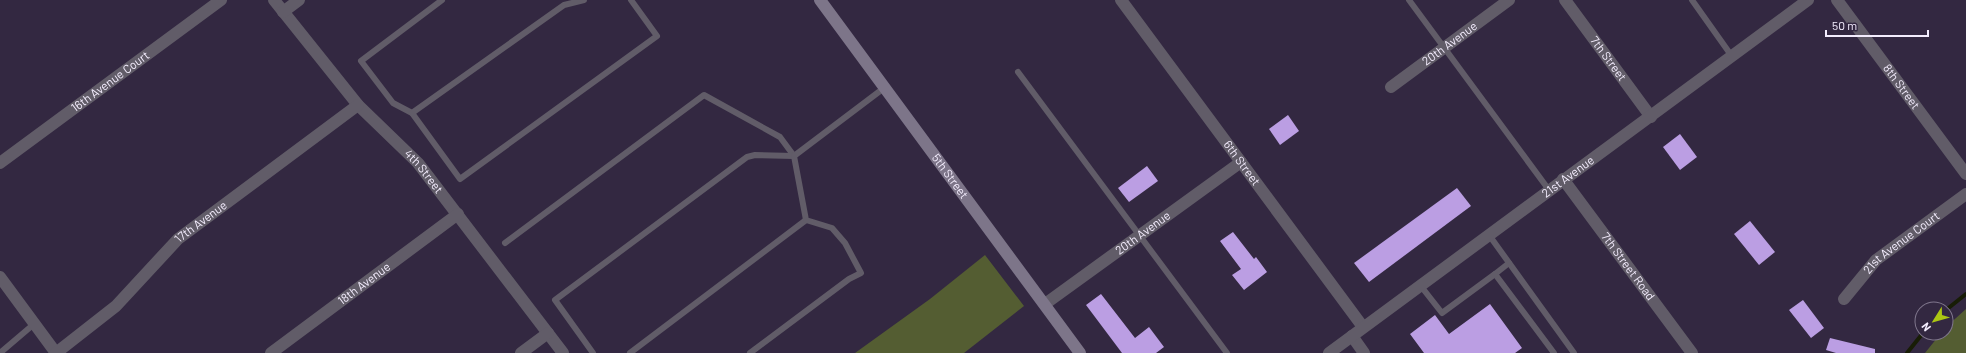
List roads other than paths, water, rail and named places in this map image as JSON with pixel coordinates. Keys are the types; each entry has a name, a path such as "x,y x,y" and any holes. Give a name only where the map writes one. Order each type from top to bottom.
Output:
{"main road":[{"name":"5th Street","path":"820,0 1080,353"}],"street":[{"name":"16th Avenue Court","path":"0,163 221,0"},
{"name":"4th Street","path":"274,0 358,105 418,163 563,353"},
{"path":"283,12 299,0"},
{"name":"6th Street","path":"1121,0 1363,327"},
{"name":"20th Avenue","path":"1391,87 1509,0"},
{"name":"7th Street","path":"1566,0 1651,117"},
{"name":"21st Avenue","path":"1329,353 1563,179 1651,117 1731,55 1808,0"},
{"name":"8th Street","path":"1838,0 1966,174"},
{"name":"17th Avenue","path":"56,353 116,306 178,239 358,105"},
{"name":"20th Avenue","path":"1045,304 1139,234 1241,162"},
{"name":"7th Street Road","path":"1563,179 1692,353"},
{"name":"21st Avenue Court","path":"1844,299 1876,260 1966,194"},
{"name":"18th Avenue","path":"271,353 458,214"},
{"path":"0,277 56,353"},
{"path":"521,353 548,333"},
{"path":"1352,336 1364,353"}],"lane":[{"path":"442,0 361,61 393,103 412,113 460,179 657,36 631,0"},
{"path":"412,113 562,3 584,0"},
{"path":"1409,0 1549,190"},
{"path":"1692,0 1731,55"},
{"path":"1018,72 1227,353"},
{"path":"593,353 556,300 747,156 794,156 884,88"},
{"path":"505,243 704,95 780,137 794,156 806,220"},
{"path":"630,353 806,220"},
{"path":"750,353 849,279 861,273 845,244 832,228 806,220"},
{"path":"1489,235 1574,353"},
{"path":"1420,285 1442,313 1509,263"},
{"path":"1495,274 1554,353"},
{"path":"0,353 34,324"}],"waterway":[{"path":"1954,304 1966,294"},
{"path":"1907,353 1917,341"}]}
